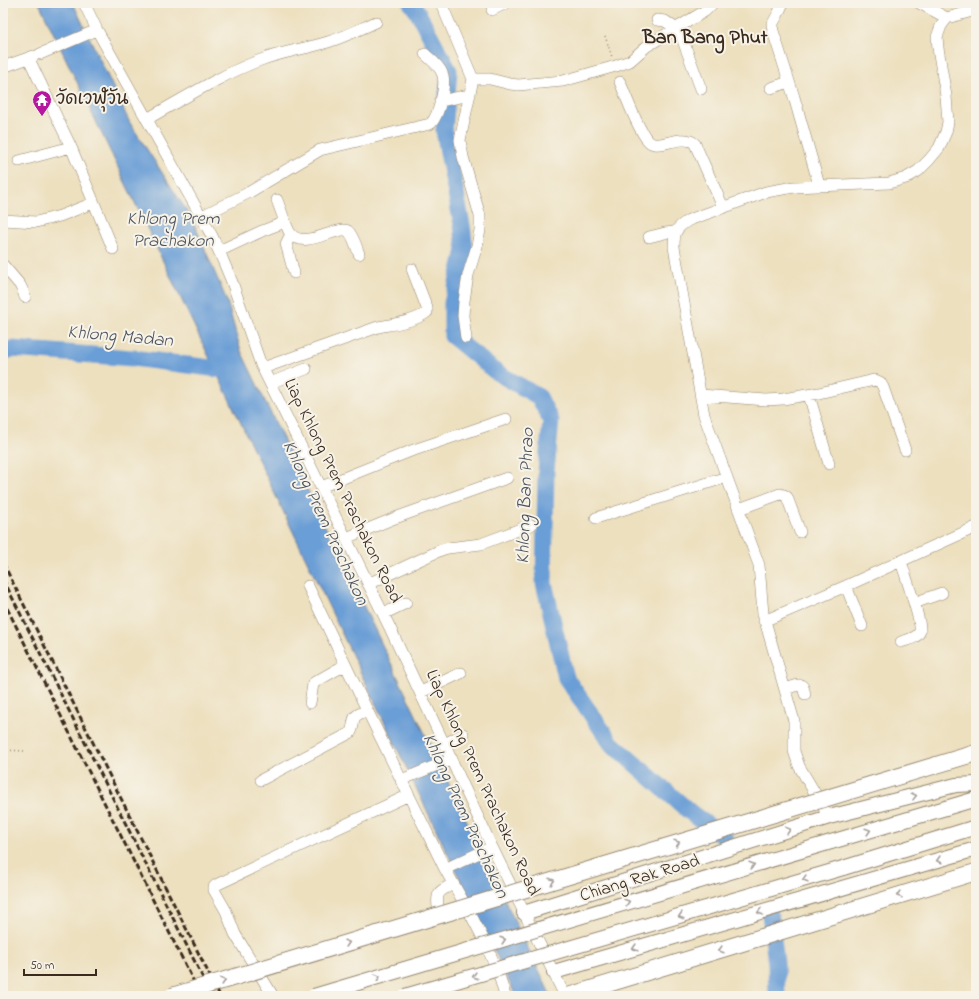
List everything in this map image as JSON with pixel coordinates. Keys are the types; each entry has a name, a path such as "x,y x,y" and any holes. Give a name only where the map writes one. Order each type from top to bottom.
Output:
{"highway":[{"path":"172,996 976,753"},
{"path":"567,996 976,872"}],"main road":[{"path":"524,913 829,818 956,785 976,784"},
{"name":"Chiang Rak Road","path":"314,996 976,799"},
{"path":"405,996 976,828"},
{"path":"554,972 976,849"}],"street":[{"path":"85,5 97,3"},
{"path":"441,3 473,79 460,140 468,177 480,216 480,230 477,246 468,275 464,301 463,316 466,338"},
{"path":"492,10 506,3"},
{"path":"473,79 490,79 518,85 563,81 627,63 670,25 705,11 713,3"},
{"path":"782,3 772,25 773,32 819,185"},
{"path":"919,3 947,18"},
{"name":"Liap Khlong Prem Prachakon Road","path":"85,5 93,32 147,119 202,216 232,282 263,368 445,744 448,761 488,849 524,913 567,996"},
{"path":"829,818 799,766 796,758 794,751 794,721 764,621 759,565 704,415 674,247 675,232 679,226 689,220 763,192 819,185 889,183 906,178 918,171 939,148 946,132 948,122 946,96 938,48 938,37 941,26 947,18 976,10"},
{"path":"147,119 213,82 257,61 273,55 342,38 376,22"},
{"path":"670,25 701,89"},
{"path":"3,67 93,32"},
{"path":"202,216 248,193 320,150 430,124 434,121 441,101 444,78 442,72 425,54"},
{"path":"37,55 71,147 113,249"},
{"path":"620,82 636,121 650,143 655,144 681,139 690,140 695,144 723,207"},
{"path":"771,88 789,82"},
{"path":"441,101 469,95"},
{"path":"19,161 71,147"},
{"path":"277,200 291,234 300,239 306,239 345,230 350,233 359,254"},
{"path":"3,220 36,222 60,216 94,203"},
{"path":"219,251 285,222"},
{"path":"649,237 675,232"},
{"path":"291,234 286,244 294,273"},
{"path":"3,265 20,285 25,297"},
{"path":"263,368 378,327 397,324 423,315 427,312 428,308 412,269"},
{"path":"270,383 306,369"},
{"path":"700,395 766,400 783,399 809,395 875,380 880,382 883,387 905,450"},
{"path":"809,395 830,464"},
{"path":"321,487 411,451 506,418"},
{"path":"596,518 727,477"},
{"path":"346,538 390,520 507,478"},
{"path":"738,509 780,494 784,495 787,497 800,532"},
{"path":"368,584 441,550 481,544 531,525"},
{"path":"764,621 846,586 976,527"},
{"path":"901,561 920,627 920,632 916,636 901,642"},
{"path":"308,586 367,710 404,779 409,795 485,942 499,975 505,996"},
{"path":"846,586 862,626"},
{"path":"914,603 942,593"},
{"path":"383,614 406,603"},
{"path":"310,702 313,684 345,665"},
{"path":"420,692 461,673"},
{"path":"785,689 801,685 805,694"},
{"path":"261,780 350,733 353,730 355,717 367,710"},
{"path":"445,744 462,734"},
{"path":"404,779 448,761"},
{"path":"273,996 235,934 226,911 214,890 214,887 230,878 409,795"},
{"path":"448,868 488,849"},
{"path":"438,907 437,898 440,891 454,884"}],"path":[{"path":"605,36 612,58"},
{"path":"3,750 25,751"}],"water":[{"name":"Khlong Prem Prachakon","path":"39,3 73,3 130,123 192,219 227,301 241,351 551,996 516,996"}],"waterway":[{"name":"Khlong Ban Phrao","path":"411,3 417,11 449,71 444,131 462,225 465,250 452,303 452,336 496,372 539,397 551,421 546,471 544,583 566,678 611,743 690,812 725,838"},
{"name":"Khlong Madan","path":"3,352 12,349 133,358 234,371"},
{"name":"Khlong Ban Phrao","path":"770,914 776,963 777,996"}],"railway":[{"path":"3,563 220,996"},
{"path":"3,579 212,996"},
{"path":"3,600 201,996"}],"place":[{"name":"วัดเวฬุวัน","path":"42,117"}],"district":[{"name":"Ban Bang Phut","path":"705,38"}]}
